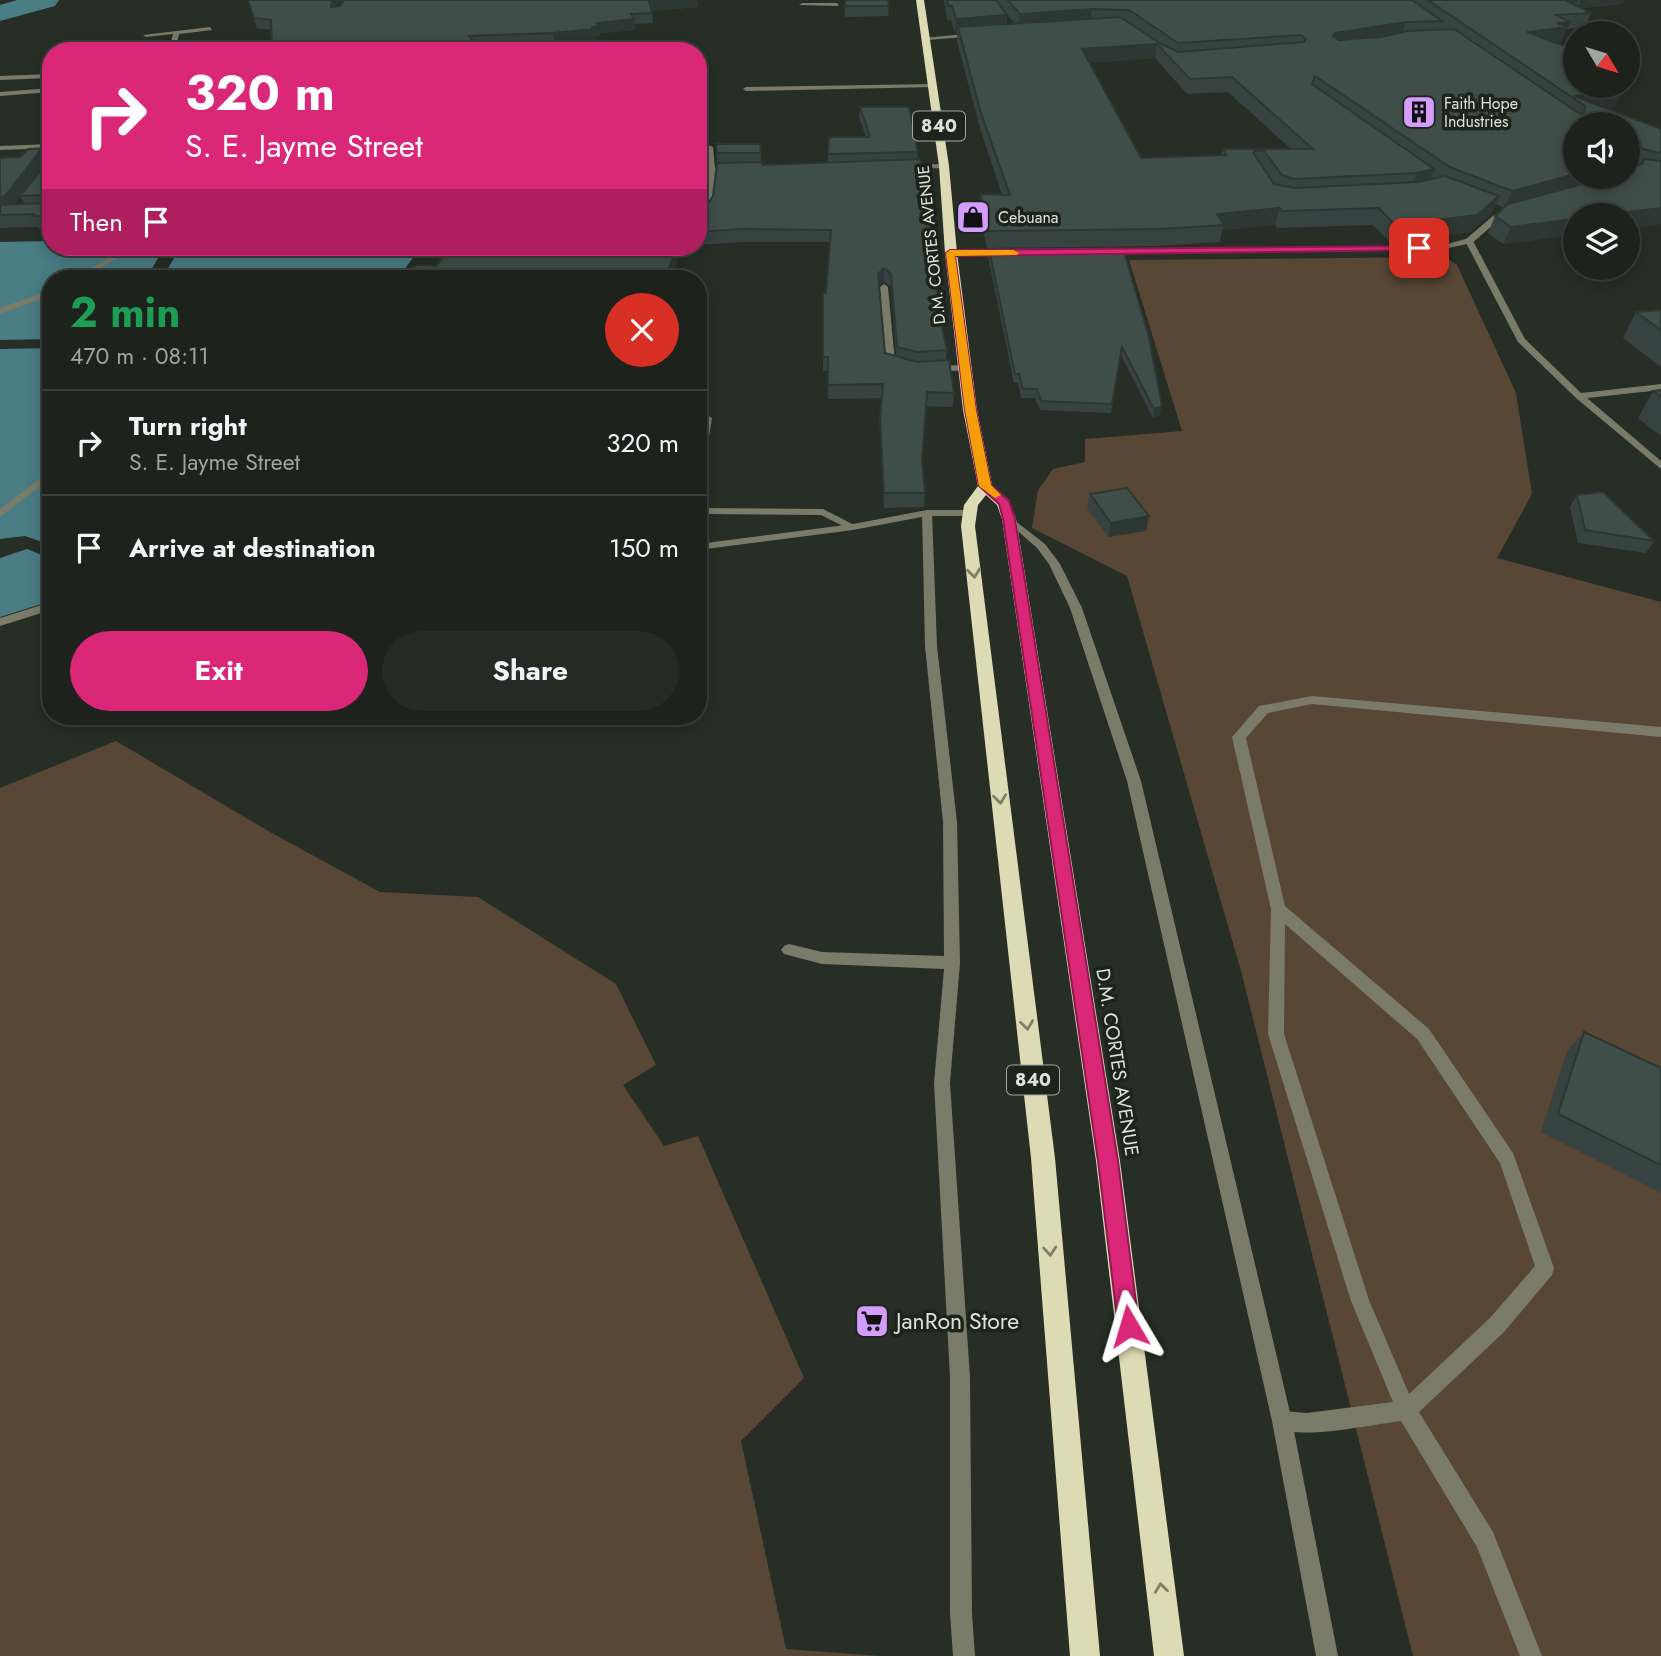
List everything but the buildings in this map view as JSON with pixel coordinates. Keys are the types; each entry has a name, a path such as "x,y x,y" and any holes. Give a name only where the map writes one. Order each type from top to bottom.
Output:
{"highway":[{"name":"D.M. CORTES AVENUE","path":"920,0 944,166 950,253 965,368 985,486 1004,503 1009,519 1108,1161 1169,1656"},
{"name":"840","path":"985,486 971,505 968,526 1042,1158 1085,1656"}],"street":[{"path":"1567,0 1577,5"},
{"path":"802,5 837,5"},
{"path":"146,34 210,29"},
{"path":"174,42 176,32"},
{"path":"927,38 978,35"},
{"path":"0,78 42,76"},
{"path":"746,89 933,86"},
{"path":"0,93 42,91"},
{"path":"0,148 42,146"},
{"path":"707,146 711,170 711,205 707,210"},
{"path":"10,157 19,147"},
{"path":"892,167 944,166"},
{"path":"707,170 737,170"},
{"path":"1497,209 1507,213"},
{"path":"1098,252 1439,248 1469,241 1497,217 1520,209"},
{"path":"1469,241 1521,340 1579,396 1661,466"},
{"path":"950,253 1016,253"},
{"path":"92,270 116,256"},
{"path":"445,256 449,259 475,260"},
{"path":"884,287 890,364 909,369"},
{"path":"0,311 42,297"},
{"path":"920,370 965,368"},
{"path":"1579,396 1661,387"},
{"path":"0,514 42,480"},
{"path":"707,511 823,512 852,527"},
{"path":"707,546 852,527 927,513 970,513"},
{"path":"927,513 931,646 950,822 952,963 943,1083 960,1377 961,1613 964,1656"},
{"path":"1009,519 1041,546 1076,608 1134,781 1282,1421 1326,1656"},
{"path":"0,622 42,609"},
{"path":"1531,1656 1485,1540 1406,1410 1360,1301 1276,1034 1278,909 1239,737 1264,709 1312,700 1661,732"},
{"path":"1278,909 1423,1034 1507,1159 1545,1268 1497,1325 1406,1410 1307,1423 1282,1421"},
{"path":"789,950 822,958 952,963"}],"shaded area":[{"path":"1445,257 1457,265 1516,393 1532,494 1497,558 1661,602 1661,1656 1413,1656 1241,971 1127,576 1032,528 1038,490 1053,469 1085,462 1085,439 1182,431 1129,260"},
{"path":"116,741 270,832 380,892 478,897 616,984 656,1065 623,1085 664,1146 698,1136 804,1378 741,1441 786,1649 880,1656 0,1656 0,788"}],"water":[{"path":"42,241 42,256 159,256 151,270 42,270 42,339 0,340 0,242"},
{"path":"175,256 414,256 404,270 167,270"},
{"path":"42,348 42,542 25,536 0,539 0,349"},
{"path":"27,549 42,555 42,604 0,617 0,558"}],"waterway":[{"path":"0,13 46,0"}],"slow traffic":[{"path":"995,495 985,486 970,410 950,253 1014,253"}],"place":[{"name":"Faith Hope Industries","path":"1419,112"},
{"name":"Cebuana","path":"973,217"},
{"name":"JanRon Store","path":"872,1321"}],"route":[{"path":"1129,1326 1108,1161 1009,519 1004,503 985,486 970,410 950,253 1419,248"}]}
